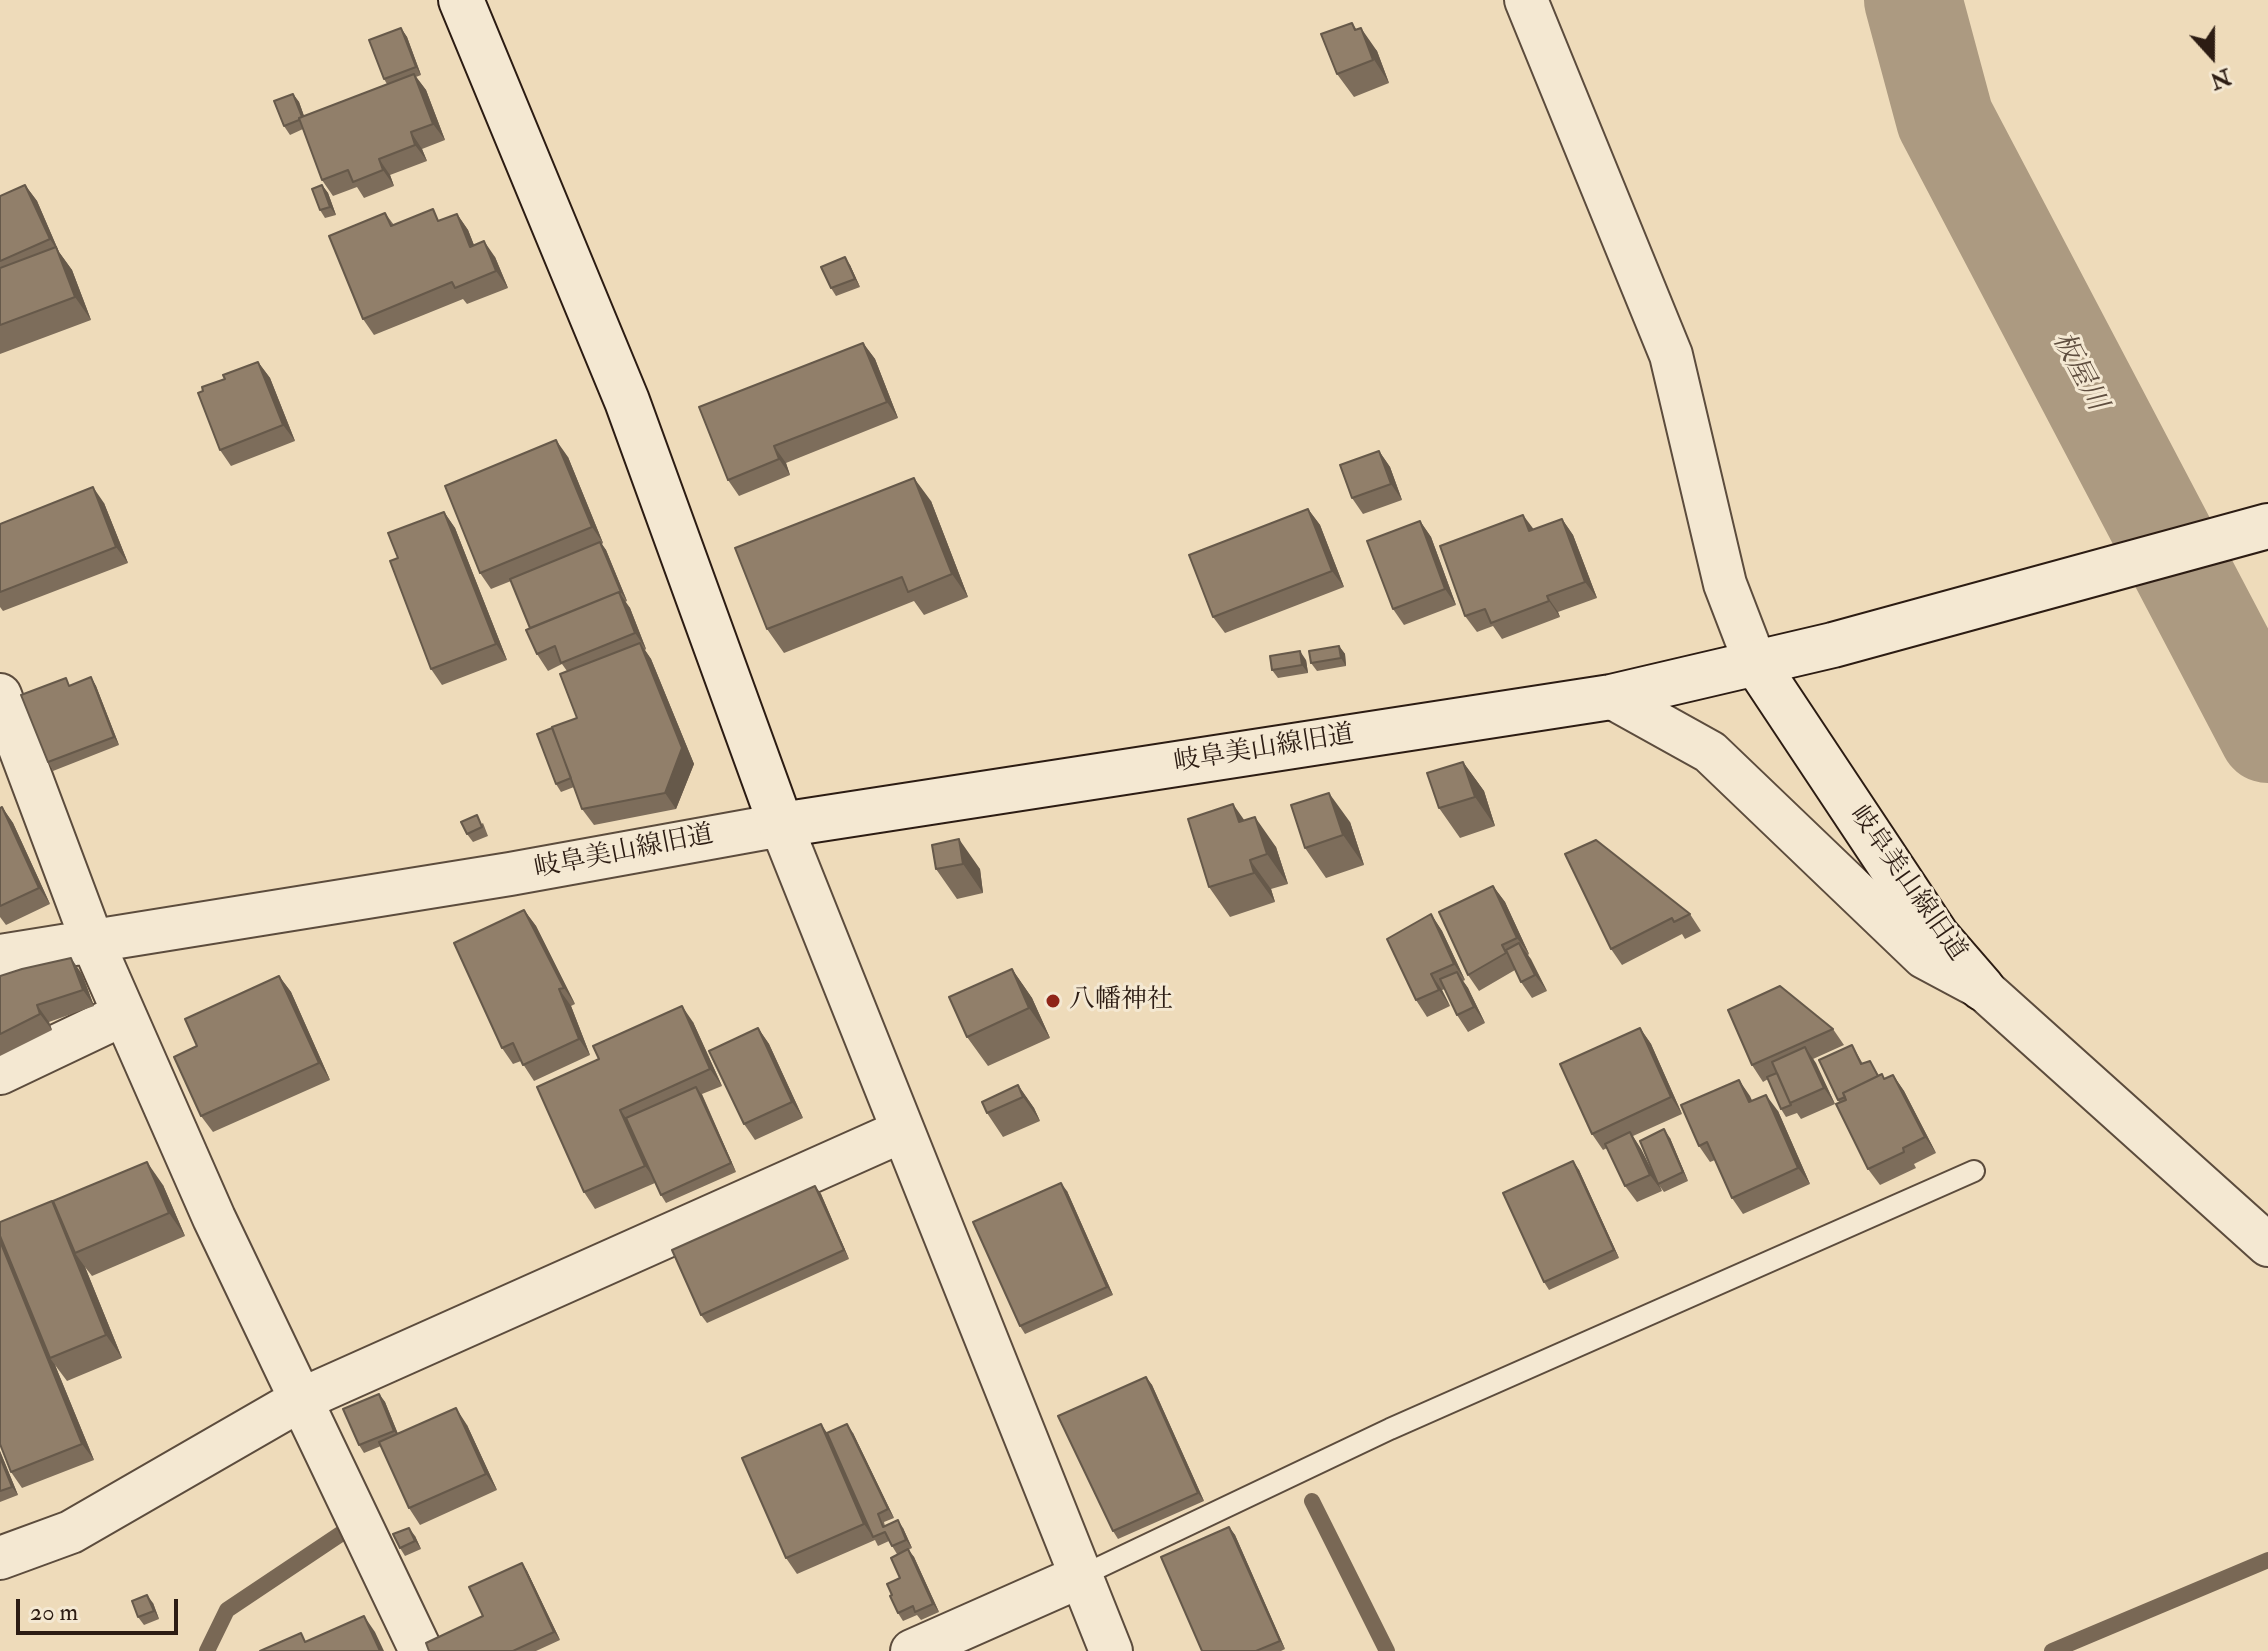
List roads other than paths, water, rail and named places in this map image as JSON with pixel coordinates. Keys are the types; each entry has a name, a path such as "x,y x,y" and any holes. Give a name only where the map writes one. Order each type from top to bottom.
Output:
{"street":[{"path":"461,0 627,401 781,825 1111,1651"},
{"path":"1526,0 1671,355 1725,584 1755,662 1833,645 2268,526"},
{"name":"岐阜美山線旧道","path":"0,956 510,874 781,825 1611,697 1755,662 1937,936 1982,988 2268,1245"},
{"path":"0,695 93,943 124,1014 214,1218 421,1651"},
{"path":"1611,697 1710,752 1924,957 1982,988"},
{"path":"0,1073 124,1014"},
{"path":"0,1558 71,1532 300,1400 902,1131"},
{"path":"912,1651 1079,1577"}],"lane":[{"path":"1079,1577 1390,1429 1974,1171"}],"waterway":[{"name":"板屋川","path":"1913,0 1945,119 2268,734"},
{"path":"1312,1501 1387,1651"},
{"path":"207,1651 227,1610 357,1523"},
{"path":"2052,1651 2268,1560"}],"place":[{"name":"八幡神社","path":"1053,1001"}]}
